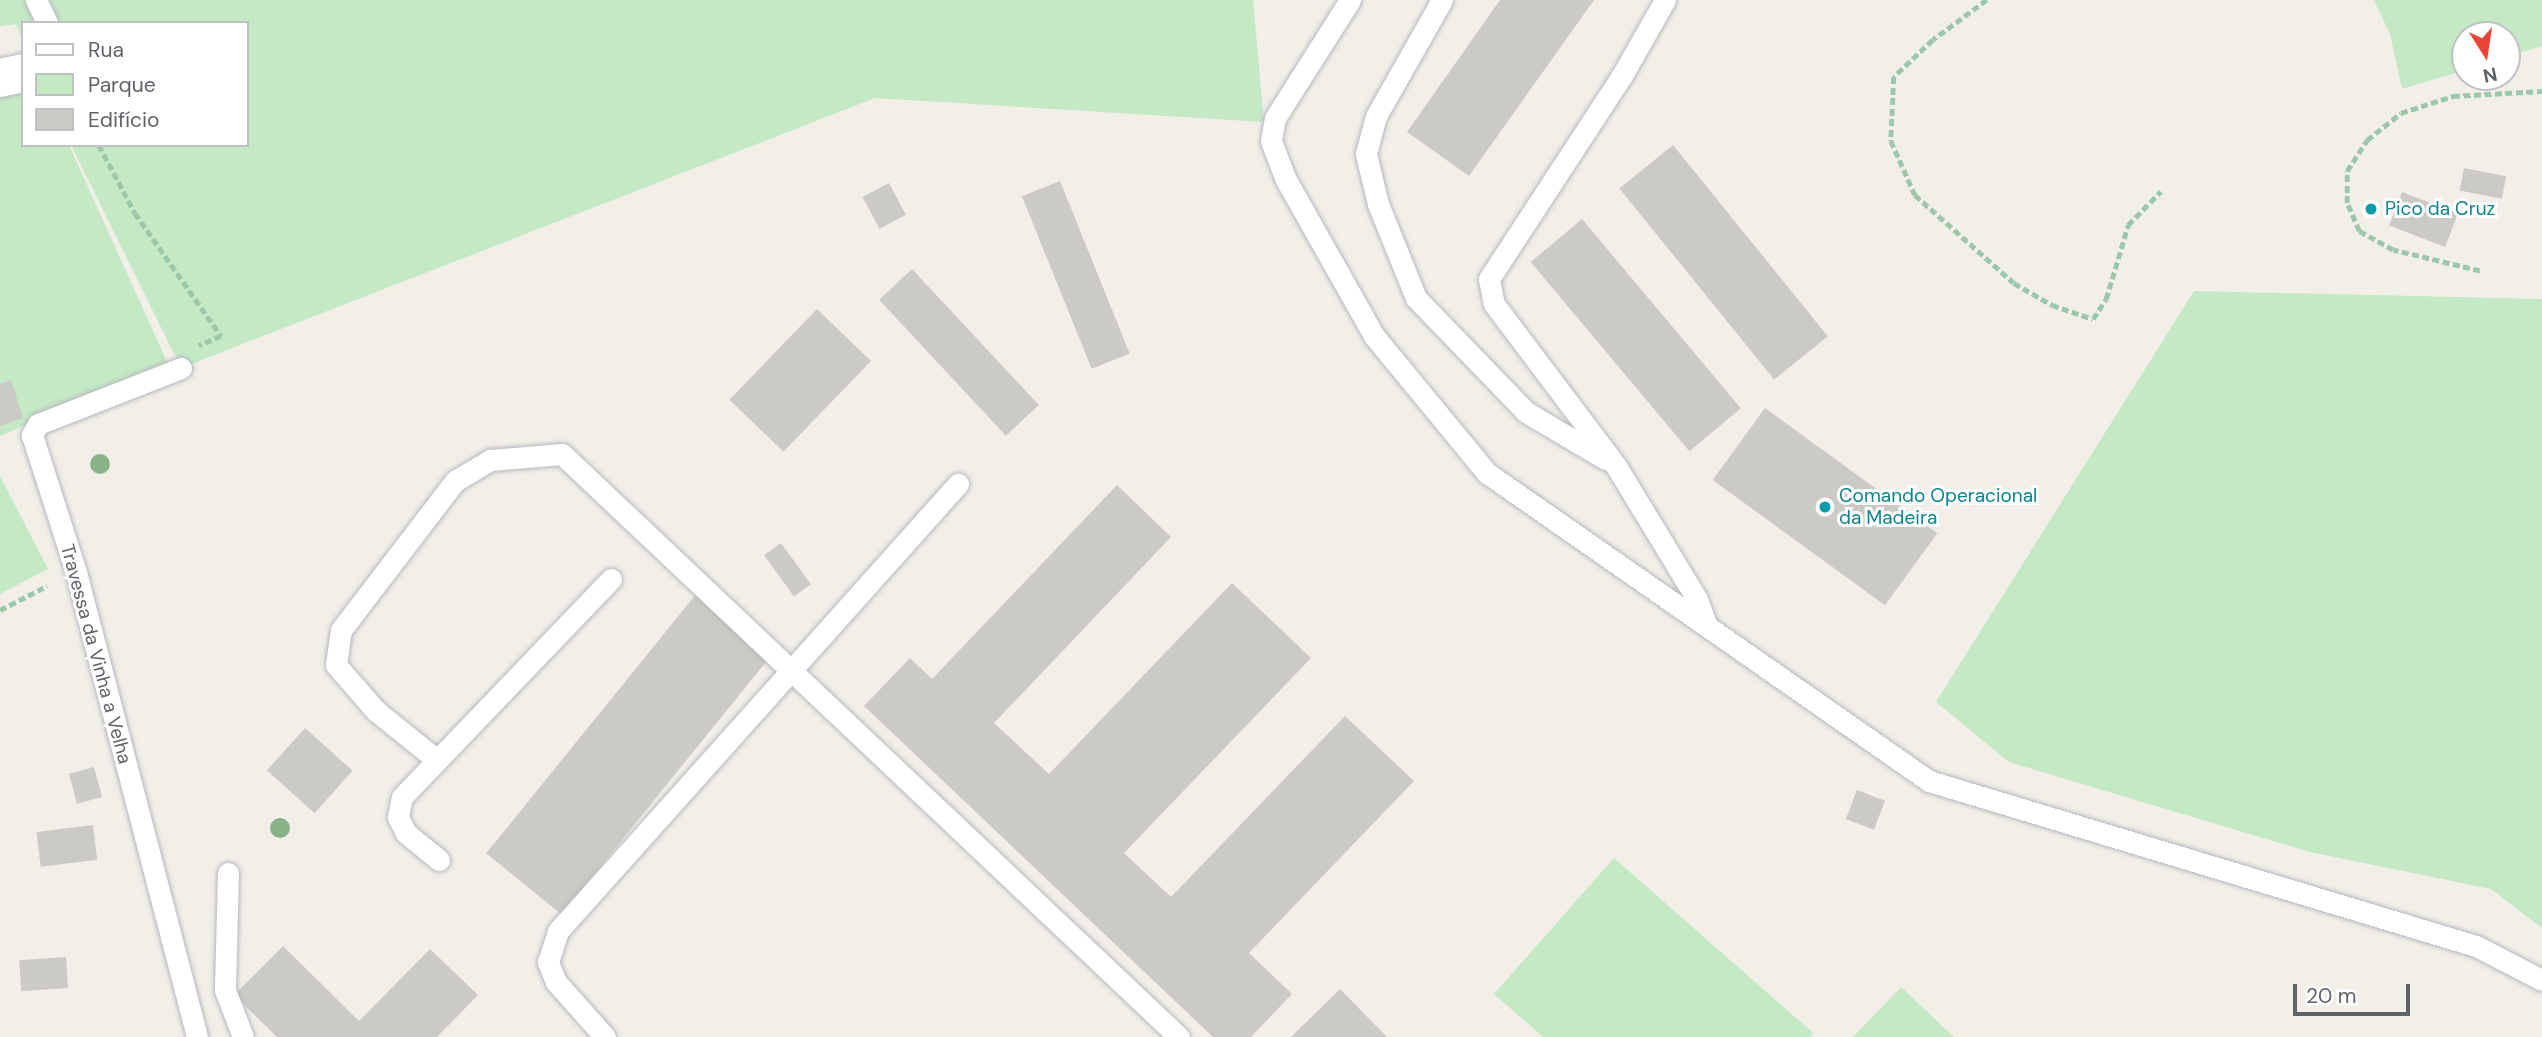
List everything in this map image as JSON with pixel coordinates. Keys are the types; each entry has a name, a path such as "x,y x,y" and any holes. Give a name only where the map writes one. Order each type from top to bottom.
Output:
{"street":[{"path":"0,78 21,73"}],"lane":[{"path":"36,0 46,21"},
{"path":"1350,0 1275,118 1271,141 1285,178 1374,336 1487,473 1928,780 2476,946 2542,980"},
{"path":"1442,0 1376,116 1366,154 1378,204 1416,298 1526,412 1616,466"},
{"path":"1665,0 1621,77 1489,279 1494,304 1616,466 1697,599 1707,626"},
{"name":"Travessa da Vinha a Velha","path":"181,368 38,424 32,435 76,572 197,1037"},
{"path":"437,760 376,711 336,665 341,630 455,481 490,460 562,454 791,667 1179,1037"},
{"path":"605,1037 556,982 548,962 558,932 791,667 958,484"},
{"path":"439,860 406,833 398,817 402,797 611,579"},
{"path":"228,873 225,990 243,1037"}],"path":[{"path":"1987,0 1933,40 1894,78 1891,141 1915,195 2014,283 2052,305 2093,319 2106,299 2128,225 2161,191"},
{"path":"2480,271 2393,250 2359,231 2347,203 2347,171 2367,140 2401,113 2453,96 2542,91"},
{"path":"100,147 135,213 221,336 177,357 181,368"},
{"path":"0,610 76,572"}],"green space":[{"path":"0,0 1253,0 1264,122 875,98 181,368 72,147 248,147 248,21 21,21 21,35 16,24 0,26"},
{"path":"2374,0 2542,0 2542,46 2521,53 2521,21 2451,21 2451,74 2402,89 2390,34"},
{"path":"21,93 21,147 70,147 168,364 0,436 0,97"},
{"path":"2194,291 2542,299 2542,928 2491,889 2310,852 2009,762 1936,702"},
{"path":"0,476 48,569 0,594"},
{"path":"1614,858 1813,1033 1810,1037 1543,1037 1494,994"},
{"path":"1901,987 1954,1037 1853,1037"}],"building":[{"path":"1500,0 1594,0 1469,176 1407,132"},
{"path":"1673,145 1828,336 1774,380 1619,188"},
{"path":"2464,168 2506,176 2502,199 2460,191"},
{"path":"1060,181 1130,353 1092,369 1022,196"},
{"path":"889,183 906,215 879,229 863,197"},
{"path":"2402,192 2458,214 2445,247 2389,226"},
{"path":"1582,219 1741,408 1689,451 1531,262"},
{"path":"912,269 1039,405 1006,436 879,300"},
{"path":"817,309 871,361 783,452 729,400"},
{"path":"11,380 23,418 0,426 0,384"},
{"name":"Comando Operacional da Madeira","path":"1765,408 1937,533 1885,605 1713,480"},
{"path":"1117,485 1171,537 994,723 1049,774 1232,583 1311,658 1124,853 1171,897 1345,716 1414,781 1249,953 1292,994 1251,1037 1213,1037 864,706 910,658 932,679"},
{"path":"781,543 811,584 794,597 764,555"},
{"path":"697,593 772,654 562,914 486,853"},
{"path":"305,728 353,771 314,813 267,770"},
{"path":"94,767 102,797 77,804 69,774"},
{"path":"1857,790 1885,801 1874,830 1846,819"},
{"path":"93,825 97,860 41,867 36,832"},
{"path":"283,946 359,1021 430,949 478,995 437,1037 277,1037 234,995"},
{"path":"66,957 68,988 21,991 19,960"},
{"path":"1340,989 1387,1037 1291,1037"}],"place":[{"name":"Pico da Cruz","path":"2371,209"},
{"name":"Comando Operacional da Madeira","path":"1825,507"}]}
